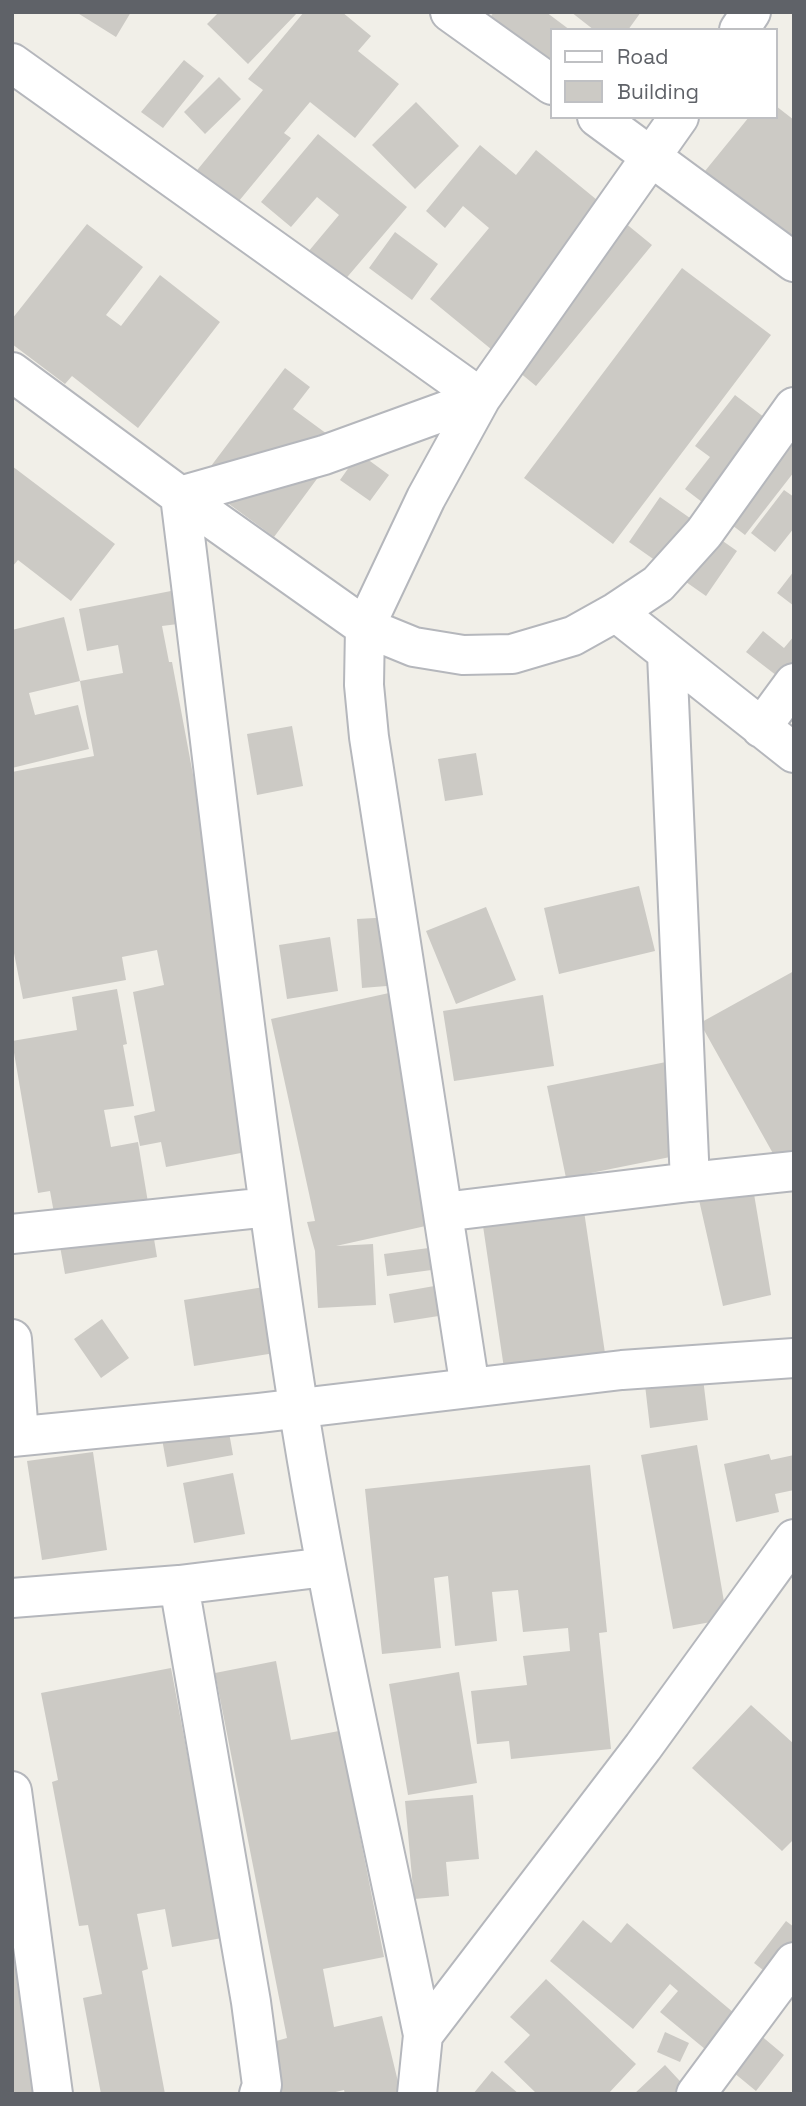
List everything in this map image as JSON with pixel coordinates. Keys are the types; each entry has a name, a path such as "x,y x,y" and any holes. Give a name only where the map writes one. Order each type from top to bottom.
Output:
{"street":[{"path":"450,12 550,84"},
{"path":"740,28 751,12"},
{"path":"12,63 481,398"},
{"path":"600,119 794,262"},
{"path":"470,1388 369,737 364,685 365,626 426,498 481,398 678,119"},
{"path":"12,372 180,496 365,626 414,647 463,654 512,654 573,636 658,584 704,533 794,407"},
{"path":"180,496 324,456 481,398"},
{"path":"180,496 269,1207 298,1407 326,1567 423,2035 416,2094"},
{"path":"616,612 794,753"},
{"path":"667,654 690,1182"},
{"path":"761,728 794,683"},
{"path":"443,1212 794,1171"},
{"path":"12,1234 269,1207"},
{"path":"12,1339 16,1436 622,1370 794,1358"},
{"path":"423,2035 643,1746 794,1539"},
{"path":"12,1598 179,1585 326,1567"},
{"path":"179,1585 251,2002 262,2085 260,2094"},
{"path":"12,1791 53,2094"},
{"path":"696,2094 794,1962"}],"building":[{"path":"76,12 131,12 116,37"},
{"path":"219,12 298,12 248,64 207,24"},
{"path":"304,12 342,12 371,36 358,51 399,84 355,138 310,102 284,133 291,138 229,213 189,180 263,90 248,79"},
{"path":"494,12 546,12 567,28 550,28 550,90 476,36"},
{"path":"571,12 641,12 629,28 591,28"},
{"path":"184,60 204,76 163,128 141,112"},
{"path":"219,77 241,99 205,134 184,112"},
{"path":"416,102 459,146 415,189 372,145"},
{"path":"778,108 794,120 794,232 789,238 705,171 747,119 778,119"},
{"path":"318,134 407,207 343,282 308,252 339,215 317,197 291,227 261,202"},
{"path":"480,145 516,175 536,150 652,245 536,386 430,299 489,228 463,206 445,228 426,211"},
{"path":"87,224 143,267 106,315 121,326 160,275 220,322 138,428 72,376 65,384 12,344 12,319"},
{"path":"395,232 438,264 412,300 369,268"},
{"path":"682,268 771,335 613,544 524,478"},
{"path":"285,368 310,387 293,409 342,445 274,537 199,482"},
{"path":"735,395 794,440 794,472 745,535 685,489 710,457 695,446"},
{"path":"359,453 389,475 370,501 340,480"},
{"path":"12,466 115,544 71,601 18,560 12,567"},
{"path":"784,490 794,497 794,528 775,552 751,533"},
{"path":"660,497 737,551 706,596 629,542"},
{"path":"794,571 794,606 777,593"},
{"path":"171,591 178,624 162,626 169,662 172,662 238,1016 257,1150 166,1167 161,1142 140,1146 134,1116 155,1111 133,992 164,985 157,950 122,957 126,980 23,999 12,943 12,772 94,756 80,681 123,673 118,645 87,651 79,609"},
{"path":"64,617 80,681 29,693 35,715 78,705 89,749 12,768 12,630"},
{"path":"763,631 784,648 794,636 794,689 746,652"},
{"path":"292,726 303,786 257,795 247,734"},
{"path":"476,753 483,795 445,801 438,759"},
{"path":"639,886 655,951 559,974 544,908"},
{"path":"486,907 516,980 456,1004 426,931"},
{"path":"393,917 399,985 362,988 357,919"},
{"path":"330,937 338,991 287,999 279,945"},
{"path":"794,971 794,1191 700,1023"},
{"path":"117,989 127,1044 123,1045 134,1106 104,1110 111,1147 138,1142 157,1257 65,1274 50,1191 38,1193 12,1041 77,1030 72,997"},
{"path":"389,993 439,1223 336,1246 373,1244 376,1305 318,1308 315,1251 307,1222 315,1221 271,1019"},
{"path":"543,995 554,1066 454,1081 443,1011"},
{"path":"666,1062 685,1154 566,1178 547,1086"},
{"path":"754,1194 771,1295 723,1306 699,1200"},
{"path":"584,1211 606,1360 505,1375 483,1226"},
{"path":"436,1247 439,1269 387,1276 384,1254"},
{"path":"440,1285 445,1315 394,1323 389,1294"},
{"path":"270,1286 281,1352 194,1366 184,1300"},
{"path":"102,1319 129,1358 101,1378 74,1339"},
{"path":"703,1378 708,1420 650,1428 645,1385"},
{"path":"227,1421 233,1455 167,1467 161,1433"},
{"path":"697,1445 727,1619 673,1629 641,1455"},
{"path":"93,1452 107,1550 42,1560 27,1461"},
{"path":"769,1454 771,1460 794,1455 794,1490 775,1494 779,1512 736,1522 724,1464"},
{"path":"590,1465 607,1632 599,1633 611,1749 511,1759 509,1741 477,1744 471,1691 527,1685 523,1656 570,1651 568,1628 523,1632 518,1590 492,1592 497,1641 455,1646 448,1576 434,1578 441,1648 382,1654 365,1489"},
{"path":"233,1473 245,1534 194,1543 183,1483"},
{"path":"276,1661 291,1740 339,1731 384,1957 323,1969 334,2027 382,2016 401,2094 345,2094 344,2090 327,2094 280,2094 269,2043 287,2038 215,1673"},
{"path":"171,1668 222,1938 172,1947 165,1909 137,1914 148,1969 142,1971 165,2094 101,2094 83,1998 102,1994 88,1925 79,1926 52,1782 58,1780 41,1693"},
{"path":"459,1672 477,1783 408,1795 389,1684"},
{"path":"751,1705 794,1744 794,1839 782,1851 692,1768"},
{"path":"473,1795 479,1859 446,1862 449,1896 414,1899 405,1801"},
{"path":"12,1878 57,2094 12,2094"},
{"path":"583,1920 611,1943 627,1923 784,2055 756,2091 660,2012 678,1991 670,1984 633,2029 550,1961"},
{"path":"786,1921 794,1927 794,1968 781,1984 754,1963"},
{"path":"546,1979 636,2064 608,2094 537,2094 504,2062 530,2035 510,2017"},
{"path":"665,2032 689,2043 680,2062 657,2052"},
{"path":"665,2065 692,2094 634,2094"},
{"path":"492,2071 519,2094 473,2094"}]}
